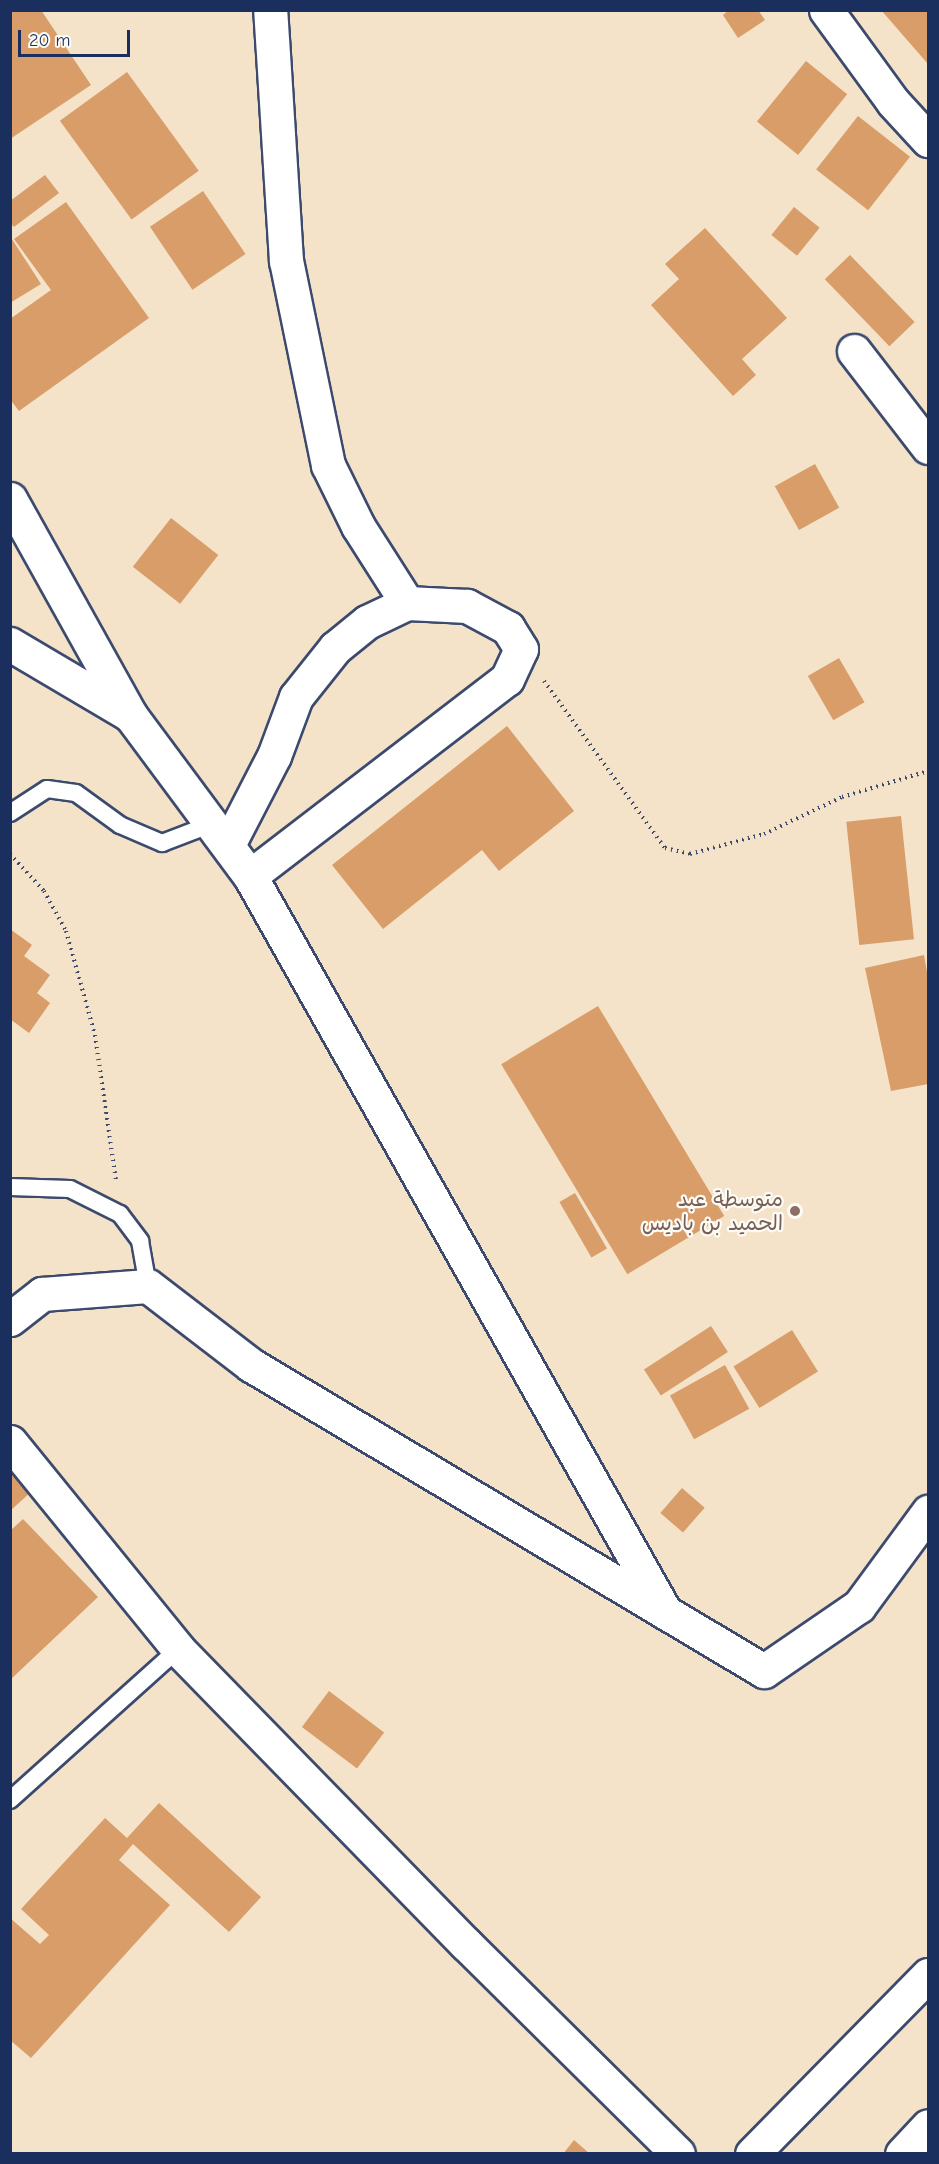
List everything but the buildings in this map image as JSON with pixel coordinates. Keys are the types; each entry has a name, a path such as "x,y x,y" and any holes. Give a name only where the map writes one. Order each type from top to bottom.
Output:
{"street":[{"path":"270,10 286,261 328,465 358,526 407,603"},
{"path":"826,10 893,102 928,140"},
{"path":"854,351 928,447"},
{"path":"10,499 131,716 221,833 250,876 665,1612"},
{"path":"221,833 274,756 296,697 335,648 367,622 407,603 467,606 508,628 521,649 507,679 250,876"},
{"path":"10,644 131,716"},
{"path":"10,1319 42,1294 148,1286 251,1365 764,1671 859,1606 928,1512"},
{"path":"10,1442 178,1649 466,1944 678,2154"},
{"path":"752,2154 928,1975"},
{"path":"902,2154 928,2126"}],"lane":[{"path":"10,813 47,789 76,793 120,825 162,843 221,833"},
{"path":"10,1187 70,1189 120,1214 140,1241 148,1286"},
{"path":"10,1800 178,1649"}],"path":[{"path":"521,649 665,848 690,854 764,834 842,797 928,771"},
{"path":"10,855 44,891 66,931 95,1035 120,1214"}],"place":[{"name":"متوسطة عبد الحميد بن باديس","path":"795,1211"}]}
